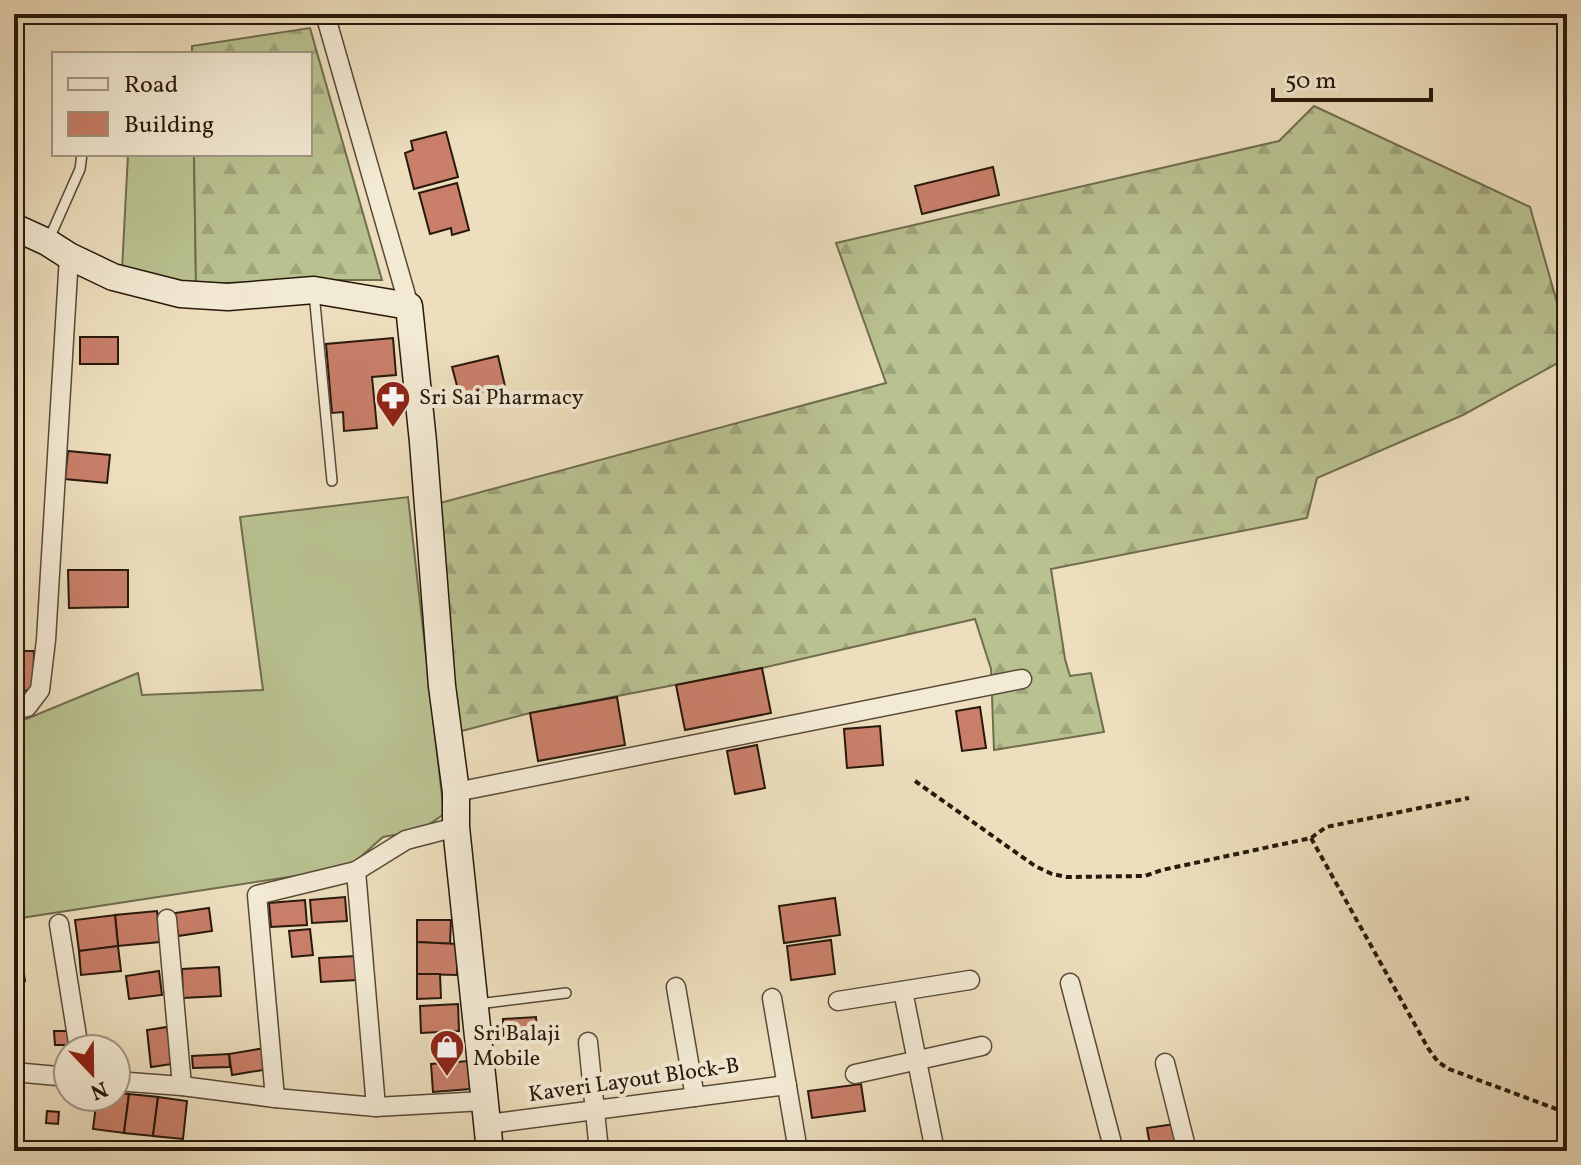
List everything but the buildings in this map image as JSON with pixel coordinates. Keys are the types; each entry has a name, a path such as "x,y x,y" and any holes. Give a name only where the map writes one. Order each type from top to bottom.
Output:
{"street":[{"path":"325,14 409,306 442,686 456,792 456,827 490,1151"},
{"path":"14,227 113,277 180,294 228,297 314,290 409,306"},
{"path":"14,710 27,707 40,690 46,640 58,249"},
{"path":"456,792 1022,679"},
{"path":"275,1098 257,895 356,871 406,840 456,827"},
{"path":"356,871 376,1107"},
{"path":"167,919 182,1086"},
{"path":"59,924 76,1033"},
{"path":"838,1001 970,980"},
{"path":"1070,983 1114,1151"},
{"path":"676,987 695,1097"},
{"path":"903,991 935,1151"},
{"path":"772,998 798,1151"},
{"path":"588,1042 599,1151"},
{"path":"855,1074 982,1046"},
{"path":"1165,1063 1187,1151"},
{"path":"14,1072 52,1076"},
{"name":"Kaveri Layout Block-B","path":"132,1082 376,1107 486,1113 596,1110 787,1085"}],"lane":[{"path":"58,249 82,156"},
{"path":"314,290 332,481"},
{"path":"475,1004 566,993"}],"path":[{"path":"915,781 1035,866 1067,877 1145,876 1311,838 1326,827 1469,798"},
{"path":"1311,838 1438,1062 1449,1069 1567,1113"}],"green space":[{"path":"310,28 382,280 196,284 194,156 312,156 312,52 192,52 192,46"},
{"path":"1314,106 1530,207 1567,338 1567,358 1463,415 1317,478 1307,518 1051,569 1070,676 1091,673 1104,732 994,750 991,669 975,619 762,668 530,713 458,732 440,503 886,383 836,243 1279,141"},
{"path":"128,156 194,156 196,284 122,270"},
{"path":"408,497 444,814 421,830 383,837 348,868 14,919 14,724 138,673 142,695 263,690 240,517"}],"place":[{"name":"Sri Sai Pharmacy","path":"393,429"},
{"name":"Sri Balaji Mobile","path":"447,1078"}]}
